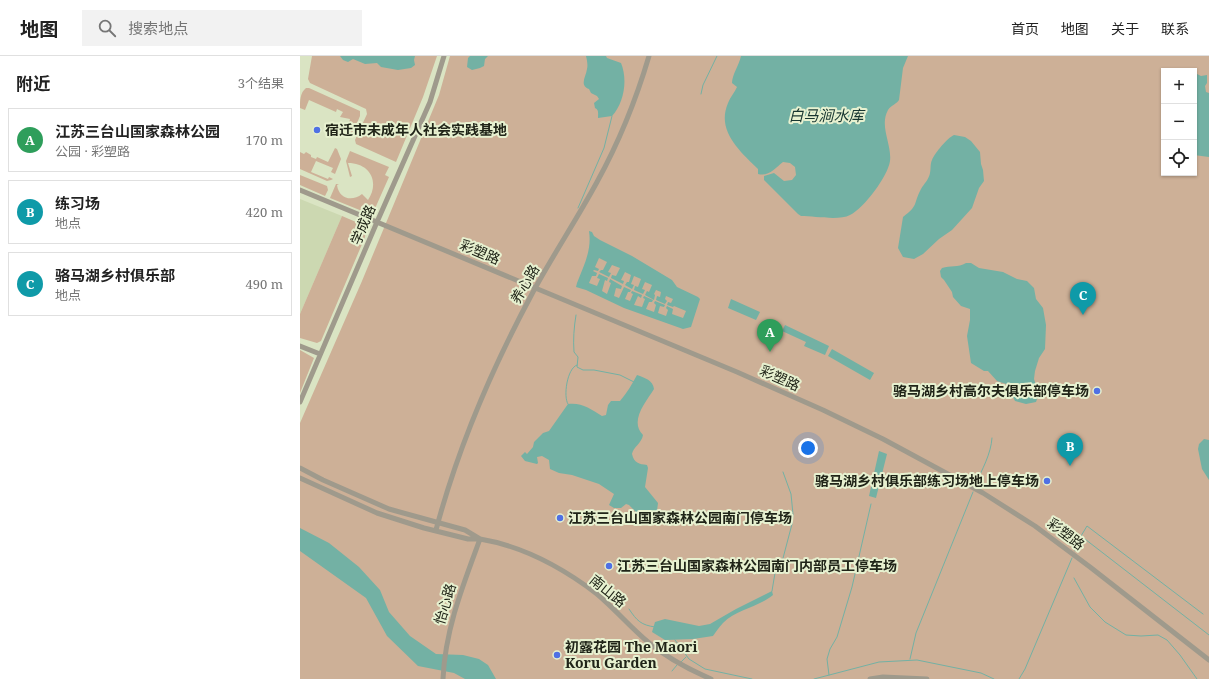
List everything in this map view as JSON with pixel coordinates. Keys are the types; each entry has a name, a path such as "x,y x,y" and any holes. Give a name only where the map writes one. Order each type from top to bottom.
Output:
{"street":[{"name":"学成路","path":"300,402 430,102 444,56"},
{"name":"养心路","path":"436,530 447,489 478,406 506,344 535,288 601,174 627,121 649,56"},
{"name":"彩塑路","path":"300,190 730,369 823,410 883,439 946,472 1012,511 1090,567 1209,660"},
{"path":"300,346 320,354"},
{"name":"南山路","path":"300,468 323,480 389,509 465,530 480,539"},
{"name":"南山路","path":"300,478 377,513 424,528 468,539 480,539 498,543 555,566 597,594 648,642 676,663 710,679"},
{"name":"怡心路","path":"443,678 446,650 456,605 480,539"},
{"path":"870,679 882,677 926,679"}],"shaded area":[{"path":"312,56 437,56 423,97 396,162 356,144 355,140 367,114 366,109 310,83 308,79"},
{"path":"450,56 1209,56 1209,679 300,679 300,423 362,281 439,95"},
{"path":"306,88 360,111 360,116 352,135 346,135 350,119 340,117 343,112 337,109 336,112 309,100 305,110 300,108 301,94"},
{"path":"335,148 337,149 341,159 335,174 331,172 333,168 316,161 311,172 328,179 329,177 333,179 327,181 300,169 300,152 304,154 306,152 311,155 311,157 316,159 317,157 328,162"},
{"path":"350,151 389,167 385,175 389,177 373,213 367,213 330,198 336,184 339,184 337,185 338,190 346,198 354,198 362,194 368,200 371,193 373,180 371,175 362,166 348,163 352,176 350,177 346,161"},
{"path":"300,175 327,186 328,190 325,196 300,185"},
{"path":"300,199 342,216 300,314"},
{"path":"342,216 363,225 366,228 365,237 321,341 317,343 300,338 300,314"},
{"path":"300,350 314,358 300,393"}],"water":[{"path":"340,56 415,56 415,65 411,68 398,70 381,67 377,63 365,64 353,59 348,62 343,60"},
{"path":"470,56 488,56 485,59 484,66 472,70 467,67 468,58"},
{"path":"586,56 606,56 607,58 621,63 624,77 624,91 619,105 612,116 598,118 598,111 595,108 594,103 599,99 584,85 587,67"},
{"name":"白马涧水库","path":"741,56 908,56 903,68 899,100 889,108 886,116 885,129 890,155 888,167 880,183 862,206 856,211 850,215 840,218 801,216 764,180 764,176 774,173 784,181 792,180 796,175 795,167 790,163 783,162 769,173 762,175 758,174 758,169 737,148 727,131 725,113 729,101 737,87 732,83 732,80"},
{"path":"1197,74 1201,76 1207,75 1207,83 1205,86 1206,92 1209,93 1209,157 1197,155"},
{"path":"954,135 965,137 971,141 980,152 984,181 979,188 972,208 952,230 939,239 923,254 914,259 903,257 898,248 903,217 915,204 921,189 928,179 931,163 938,150"},
{"path":"589,231 600,240 632,256 672,280 677,287 698,297 700,299 691,327 683,329 624,308 586,290 576,287 587,257 590,238","holes":["599,258 607,262 603,270 599,272 609,277 611,273 608,272 612,265 620,268 616,276 612,275 611,278 623,284 624,281 621,280 625,272 631,275 629,282 625,285 632,289 634,285 631,284 634,276 641,279 638,287 635,286 634,290 643,294 645,290 642,289 645,282 652,285 649,292 647,291 645,295 654,300 656,290 661,292 660,297 657,296 656,300 665,304 667,301 665,299 666,296 673,299 671,303 668,302 667,305 686,311 683,318 672,314 673,309 667,306 666,308 668,310 666,316 658,313 660,306 664,307 665,305 655,301 654,303 656,305 654,312 646,309 649,302 652,302 653,300 644,296 643,298 645,299 642,307 634,305 638,296 641,298 642,295 632,291 631,293 633,294 630,301 625,299 628,292 631,290 624,287 619,298 614,296 616,288 621,289 622,286 610,279 609,282 611,283 607,294 602,291 605,280 607,281 608,278 599,274 597,278 600,279 597,286 589,283 592,276 596,276 597,273 593,271 598,271 599,269 595,267"]},
{"path":"971,263 979,268 1003,272 1017,279 1027,281 1034,288 1036,299 1043,308 1046,325 1045,349 1039,358 1035,371 1034,379 1039,394 1036,402 1026,404 1015,401 1006,384 997,381 988,371 984,371 971,363 967,336 970,320 970,309 961,306 953,297 952,292 941,277 940,271 942,268"},
{"path":"731,299 760,312 756,320 728,308"},
{"path":"785,325 829,346 825,355 804,346 806,342 782,331"},
{"path":"832,349 874,373 870,380 828,356"},
{"path":"637,375 650,381 654,389 640,412 638,424 639,430 643,435 632,454 637,462 647,465 648,468 645,487 658,503 657,511 644,520 629,505 626,504 621,508 614,508 609,505 614,494 599,484 550,469 549,460 542,456 537,457 537,464 525,461 521,456 525,452 527,454 533,447 534,442 543,433 549,431 568,404 582,405 602,416 606,415 608,405 611,401 620,401"},
{"path":"1204,439 1209,440 1209,480 1202,469 1198,449 1199,444"},
{"path":"879,451 887,454 876,498 869,496"},
{"path":"300,528 329,543 359,567 380,590 389,612 410,636 436,654 463,655 479,659 488,665 496,679 465,679 454,673 418,666 387,636 366,598 300,551"},
{"path":"772,591 773,595 767,599 729,618 713,636 693,639 665,640 652,632 655,622 665,619 699,626 710,624"}],"waterway":[{"path":"701,94 703,85 717,56"},
{"path":"578,208 604,148 612,116"},
{"path":"576,315 574,329 574,352 578,357 577,367 583,370 594,370 620,375 634,382"},
{"path":"568,404 566,395 568,377 577,365"},
{"path":"975,485 988,456 992,438"},
{"path":"772,591 775,573 782,562 792,524 793,514 791,494 783,472"},
{"path":"910,659 916,633 973,492"},
{"path":"829,675 827,659 830,649 837,637 852,587 871,504"},
{"path":"1203,614 1087,526 1081,536 1209,635"},
{"path":"1075,551 1081,537"},
{"path":"1019,679 1025,669 1072,558"},
{"path":"1074,578 1090,607 1105,622 1126,635 1158,635 1167,640 1197,679"},
{"path":"629,609 634,617 640,622 655,627"},
{"path":"675,640 689,659 705,669 752,679"},
{"path":"681,662 686,657"},
{"path":"814,679 879,662 917,660 981,673 994,679"},
{"path":"672,671 677,665"}],"place":[{"name":"宿迁市未成年人社会实践基地","path":"317,130"},
{"name":"骆马湖乡村俱乐部","path":"1083,315"},
{"name":"江苏三台山国家森林公园","path":"770,352"},
{"name":"骆马湖乡村高尔夫俱乐部停车场","path":"1097,391"},
{"name":"练习场","path":"1070,466"},
{"name":"骆马湖乡村俱乐部练习场地上停车场","path":"1047,481"},
{"name":"江苏三台山国家森林公园南门停车场","path":"560,518"},
{"name":"江苏三台山国家森林公园南门内部员工停车场","path":"609,566"},
{"name":"初露花园 The Maori Koru Garden","path":"557,655"}]}
